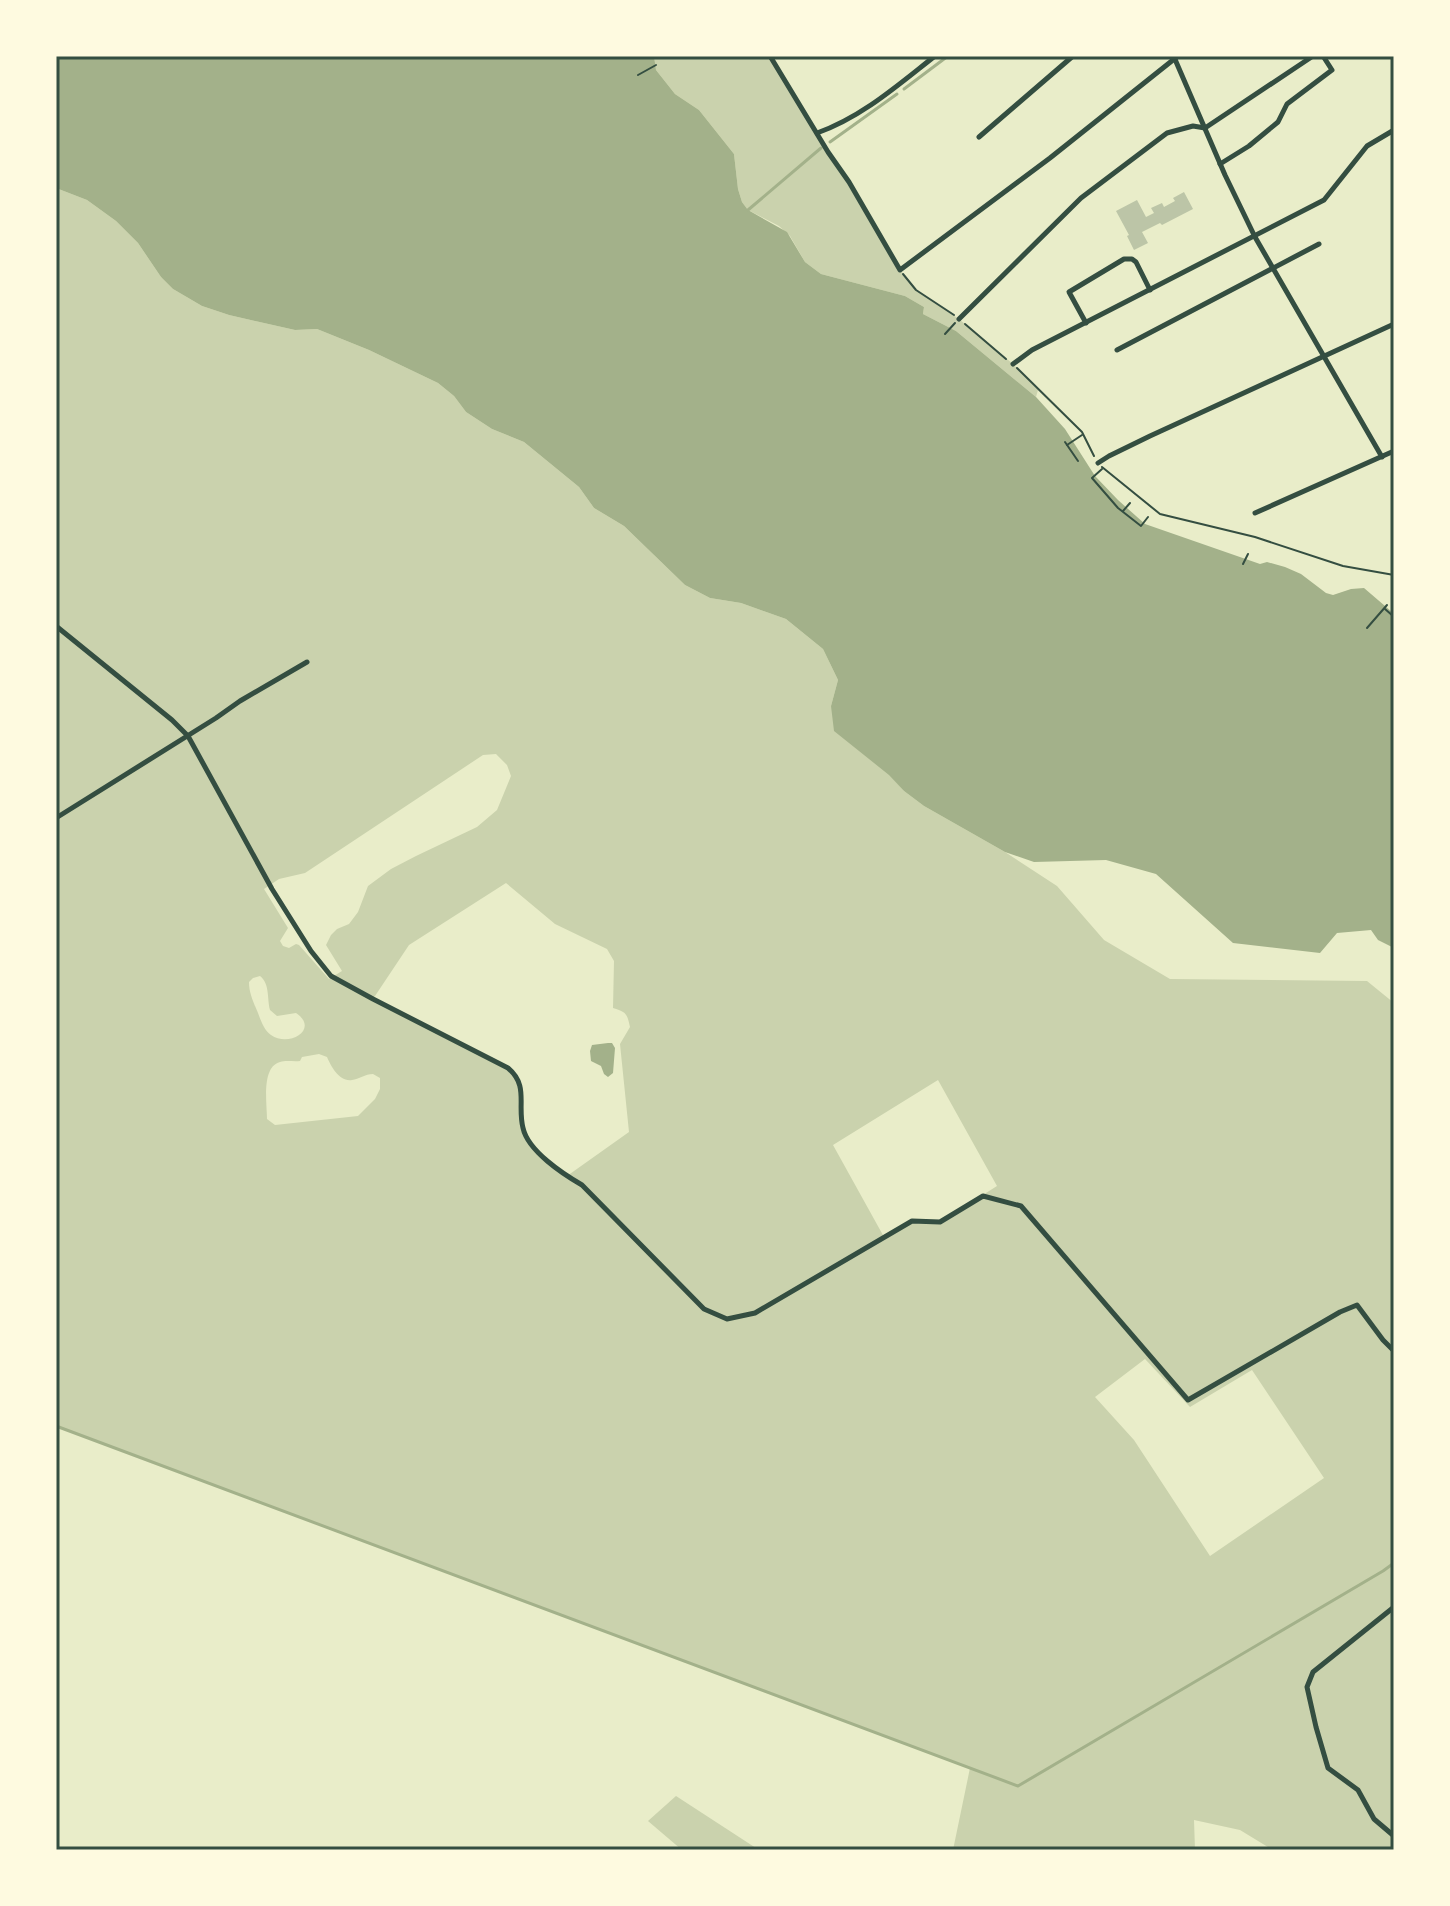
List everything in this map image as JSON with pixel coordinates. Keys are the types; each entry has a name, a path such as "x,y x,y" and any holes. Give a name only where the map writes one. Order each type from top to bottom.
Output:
{"street":[{"path":"770,56 900,270 1050,158 1176,57 1220,164 1255,237 1382,457"},
{"path":"817,133 853,117 935,56"},
{"path":"979,137 1073,56"},
{"path":"958,320 1081,198 1167,133 1193,126 1205,128 1313,56"},
{"path":"1220,164 1249,146 1278,122 1287,104 1332,70 1323,56"},
{"path":"1013,364 1032,350 1324,200 1367,146 1394,130"},
{"path":"1117,350 1319,244"},
{"path":"1086,323 1069,292 1124,259 1136,262 1150,290"},
{"path":"1100,466 1109,456 1150,436 1394,324"},
{"path":"1255,513 1394,451"},
{"path":"56,626 188,736 272,889 331,976 515,1074 522,1096 523,1129 529,1140 550,1163 582,1185 704,1309 727,1319 755,1313 912,1221 940,1222 983,1196 1021,1206 1188,1400 1357,1305 1394,1351"},
{"path":"56,818 307,662"},
{"path":"1394,1607 1313,1672 1307,1687 1328,1768 1358,1790 1374,1819 1394,1836"}],"path":[{"path":"638,75 656,65"},
{"path":"945,334 958,320"},
{"path":"1078,461 1066,443 1083,434"},
{"path":"1100,466 1092,478 1123,512 1141,526 1148,517"},
{"path":"1123,512 1130,503"},
{"path":"1243,564 1248,554"},
{"path":"1367,628 1387,605"},
{"path":"1384,609 1393,616"}],"shaded area":[{"path":"56,56 654,56 656,70 675,94 699,110 734,154 738,189 748,210 787,232 805,262 821,274 905,296 924,307 923,314 956,331 1036,397 1065,429 1095,476 1145,524 1260,564 1267,562 1285,567 1301,574 1326,593 1333,595 1364,588 1392,612 1394,948 1378,940 1371,930 1337,933 1320,953 1233,943 1156,874 1106,860 1034,862 1005,852 924,806 834,731 831,706 838,680 823,649 786,619 741,603 710,598 685,585 624,526 594,508 579,487 524,442 492,429 466,412 454,396 438,383 317,329 295,330 229,315 202,306 173,289 138,243 116,221 87,200 56,188"},
{"path":"654,56 770,56 900,270 916,290 959,319 1013,364 1038,390 1036,397 956,331 923,314 924,307 905,296 821,274 805,262 790,236 779,226 748,210 742,202 734,154 699,110 675,94 656,70"},
{"path":"56,188 87,200 116,221 138,243 173,289 202,306 229,315 295,330 317,329 438,383 454,396 466,412 492,429 524,442 579,487 594,508 624,526 685,585 710,598 741,603 786,619 823,649 838,680 831,706 904,791 1057,886 1104,940 1170,979 1367,981 1394,1003 1394,1845 1386,1850 1273,1850 1240,1830 1194,1820 1195,1850 953,1850 970,1768 56,1426","holes":["496,754 507,765 511,776 497,810 477,827 391,869 368,886 358,912 349,924 331,935 326,945 342,971 329,979 299,945 283,946 280,941 288,928 264,889 279,879 305,873 483,755","506,883 555,924 607,949 614,961 613,1008 625,1014 630,1027 620,1044 629,1132 567,1176 529,1140 521,1112 520,1085 508,1068 373,999 409,945","260,976 263,979 270,1010 277,1016 296,1013 303,1019 305,1025 299,1035 286,1039 269,1033 253,1002 249,982","319,1054 327,1057 336,1073 347,1080 373,1074 380,1078 380,1089 375,1099 358,1116 275,1125 267,1119 266,1087 270,1071 280,1062 300,1061 302,1057","938,1080 997,1186 940,1222 912,1221 884,1237 833,1145","1145,1359 1190,1407 1252,1370 1324,1478 1210,1556 1134,1440 1095,1397"]},
{"path":"612,1043 615,1048 613,1073 608,1077 601,1066 591,1061 590,1051 592,1045"},
{"path":"676,1796 759,1850 682,1850 648,1821"}],"building":[{"path":"1184,192 1193,209 1142,232 1148,243 1134,250 1116,211 1137,200 1146,217 1154,213 1151,208 1162,203 1164,207"}],"waterway":[{"path":"904,89 948,56"},
{"path":"830,142 897,94"},
{"path":"748,210 821,148"},
{"path":"56,1426 1018,1786 1394,1563"}]}
